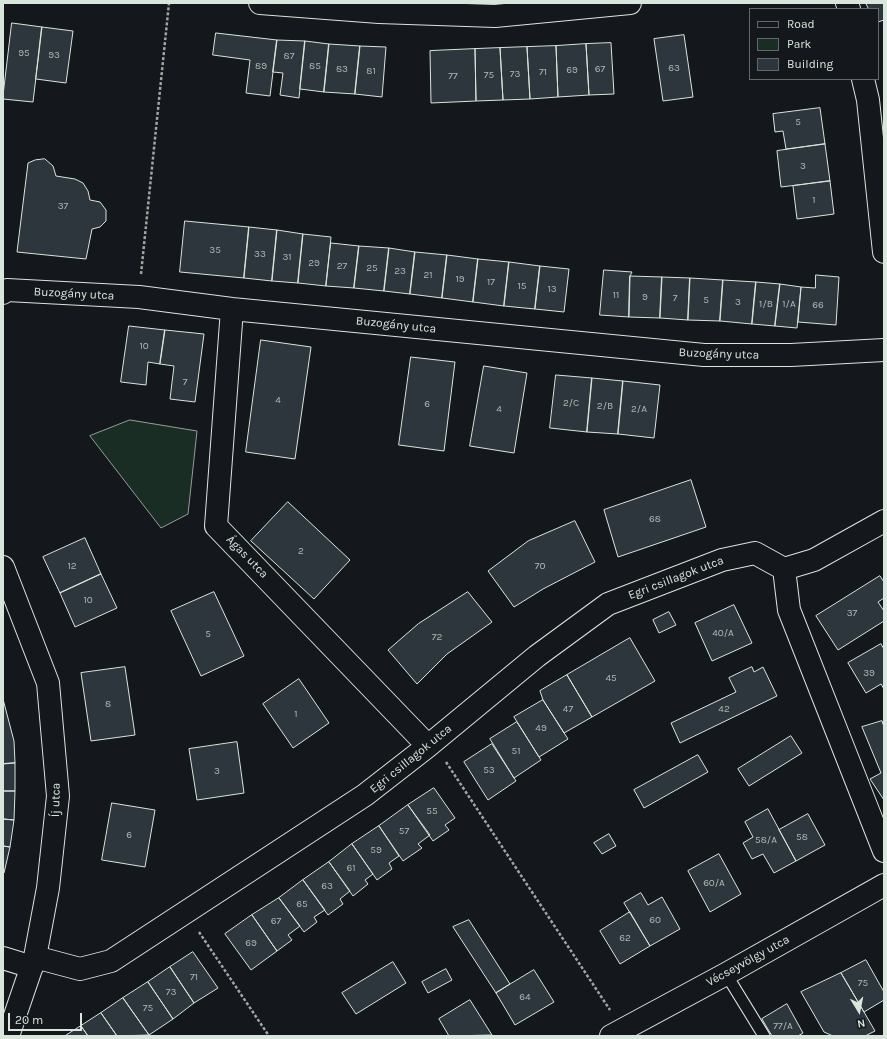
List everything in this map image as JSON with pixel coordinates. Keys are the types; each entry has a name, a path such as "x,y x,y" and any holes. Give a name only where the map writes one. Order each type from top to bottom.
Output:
{"street":[{"path":"260,3 379,12 495,16 630,3"},
{"path":"864,80 876,98 884,252"},
{"name":"Buzogány utca","path":"3,293 7,290 139,297 232,309 704,355 791,355 884,350"},
{"name":"Ágas utca","path":"232,309 216,526 428,746"},
{"path":"884,521 814,560 784,570 789,610 884,851"},
{"name":"Egri csillagok utca","path":"3,958 80,969 111,961 365,795 428,746 537,656 608,604 722,560 748,554 755,553 784,570"},
{"name":"Íj utca","path":"3,567 48,683 58,796 48,888 34,962 8,1036"},
{"name":"Vécseyvölgy utca","path":"617,1033 726,974 884,885"}],"lane":[{"path":"726,974 764,1036"}],"path":[{"path":"139,297 169,3"},
{"path":"428,746 444,760 617,1033"},
{"path":"186,912 269,1036"}],"green space":[{"path":"130,420 197,431 188,514 161,528 90,436"}],"building":[{"path":"866,3 884,3 884,20 879,22 879,8 868,8"},
{"path":"12,23 42,27 33,102 3,99"},
{"path":"42,27 73,31 66,83 36,79"},
{"path":"216,33 277,40 270,96 246,93 250,60 213,55"},
{"path":"684,35 693,97 663,101 654,39"},
{"path":"277,40 305,41 299,98 280,95 283,73 273,72"},
{"path":"305,41 329,44 324,92 300,89"},
{"path":"611,43 614,94 589,95 586,44"},
{"path":"329,44 360,46 355,94 324,92"},
{"path":"586,44 589,95 558,97 556,46"},
{"path":"360,46 386,47 382,97 355,94"},
{"path":"556,46 558,97 530,99 527,47"},
{"path":"527,47 530,99 503,100 500,48"},
{"path":"500,48 503,100 476,101 475,49"},
{"path":"475,49 476,101 431,103 430,51"},
{"path":"820,108 825,144 786,149 783,131 775,132 773,114"},
{"path":"825,144 830,181 781,187 777,151"},
{"path":"45,159 53,166 56,176 75,179 83,183 88,191 90,200 100,202 106,210 106,221 100,227 92,229 86,259 17,252 28,163 35,160"},
{"path":"830,181 834,214 797,219 793,186"},
{"path":"185,221 249,227 244,278 180,272"},
{"path":"249,227 277,230 272,281 244,278"},
{"path":"277,230 303,234 298,283 272,281"},
{"path":"303,234 331,237 326,286 298,283"},
{"path":"331,243 359,246 354,288 326,286"},
{"path":"359,246 389,248 384,291 354,288"},
{"path":"389,248 415,252 410,294 384,291"},
{"path":"415,252 447,255 442,298 410,294"},
{"path":"447,255 478,259 473,302 442,298"},
{"path":"478,259 509,262 504,306 473,302"},
{"path":"509,262 540,266 535,309 504,306"},
{"path":"540,266 569,269 564,312 535,309"},
{"path":"604,270 632,272 630,276 629,317 600,315"},
{"path":"816,275 839,277 836,325 798,322 801,287 815,288"},
{"path":"630,276 662,277 660,318 629,317"},
{"path":"662,277 690,278 688,320 660,318"},
{"path":"690,278 723,280 720,321 688,320"},
{"path":"723,280 756,282 752,324 720,321"},
{"path":"756,282 780,284 775,326 752,324"},
{"path":"780,284 801,287 797,328 775,326"},
{"path":"129,326 165,330 160,364 148,362 146,385 121,382"},
{"path":"165,330 204,334 195,402 170,399 174,366 160,364"},
{"path":"261,340 311,347 295,459 246,452"},
{"path":"411,357 455,362 444,451 399,445"},
{"path":"484,366 527,373 514,453 470,446"},
{"path":"556,375 592,378 587,432 550,428"},
{"path":"592,378 623,381 618,434 587,432"},
{"path":"623,381 660,385 654,438 618,434"},
{"path":"691,480 706,527 618,557 604,510"},
{"path":"288,502 350,560 314,599 251,541"},
{"path":"575,521 595,562 543,589 514,607 488,571 528,541"},
{"path":"85,538 101,574 60,593 43,557"},
{"path":"101,574 117,608 75,627 60,593"},
{"path":"880,576 884,582 884,598 878,602 884,611 884,621 838,650 816,616"},
{"path":"214,592 244,656 201,676 171,611"},
{"path":"468,592 492,622 447,654 417,684 388,650 418,624"},
{"path":"734,605 752,643 712,661 695,623"},
{"path":"669,612 676,625 659,633 653,620"},
{"path":"630,638 655,681 592,717 567,675"},
{"path":"881,644 884,649 884,689 881,684 866,693 848,663"},
{"path":"125,667 135,735 91,741 81,673"},
{"path":"752,667 754,672 763,667 777,696 680,743 671,723 736,692 729,678"},
{"path":"567,675 592,717 564,733 543,700 540,691"},
{"path":"299,679 329,723 293,748 263,704"},
{"path":"3,699 14,741 15,763 3,764"},
{"path":"543,700 568,739 539,757 514,717"},
{"path":"882,721 884,727 884,800 870,779 881,773 862,727"},
{"path":"517,722 541,760 514,778 490,739"},
{"path":"791,736 802,753 749,786 738,769"},
{"path":"237,742 244,793 197,800 189,749"},
{"path":"492,744 516,781 488,800 464,762"},
{"path":"698,755 708,772 644,808 634,790"},
{"path":"15,763 15,791 3,791 3,764"},
{"path":"434,788 455,818 445,825 449,830 433,841 408,805"},
{"path":"3,791 15,791 14,820 3,819"},
{"path":"112,803 155,810 145,867 102,860"},
{"path":"408,805 430,835 418,844 422,848 403,861 379,826"},
{"path":"768,809 796,861 774,873 763,854 752,859 743,843 753,837 745,822"},
{"path":"808,814 825,845 796,861 779,830"},
{"path":"3,819 14,820 10,847 3,846"},
{"path":"379,826 399,856 389,863 392,869 377,880 352,844"},
{"path":"609,834 616,846 602,854 594,843"},
{"path":"352,844 373,874 365,880 368,884 353,896 329,862"},
{"path":"3,846 10,847 4,873 3,873"},
{"path":"719,854 741,894 710,912 688,871"},
{"path":"329,862 350,891 340,899 343,904 328,915 303,880"},
{"path":"303,880 325,910 314,917 317,922 304,932 279,898"},
{"path":"641,893 648,905 662,897 680,929 650,946 624,903"},
{"path":"279,898 300,926 288,935 292,940 277,951 252,915"},
{"path":"630,912 650,946 620,964 600,931"},
{"path":"252,915 277,951 251,970 225,934"},
{"path":"469,920 510,984 496,993 453,927"},
{"path":"193,952 218,988 194,1003 170,967"},
{"path":"866,960 884,992 884,1000 864,1012 841,973"},
{"path":"393,962 406,983 356,1014 342,993"},
{"path":"170,967 194,1003 173,1019 148,982"},
{"path":"446,969 452,980 428,993 422,982"},
{"path":"534,970 554,1002 515,1025 496,993"},
{"path":"841,973 875,1031 865,1036 833,1036 824,1032 801,992"},
{"path":"148,982 173,1019 149,1035 123,998"},
{"path":"123,998 149,1035 117,1036 101,1013"},
{"path":"470,1000 492,1035 449,1036 439,1019"},
{"path":"787,1004 803,1033 798,1036 772,1036 762,1019"},
{"path":"101,1013 117,1036 88,1036 81,1026"},
{"path":"81,1026 88,1036 65,1036"}]}
